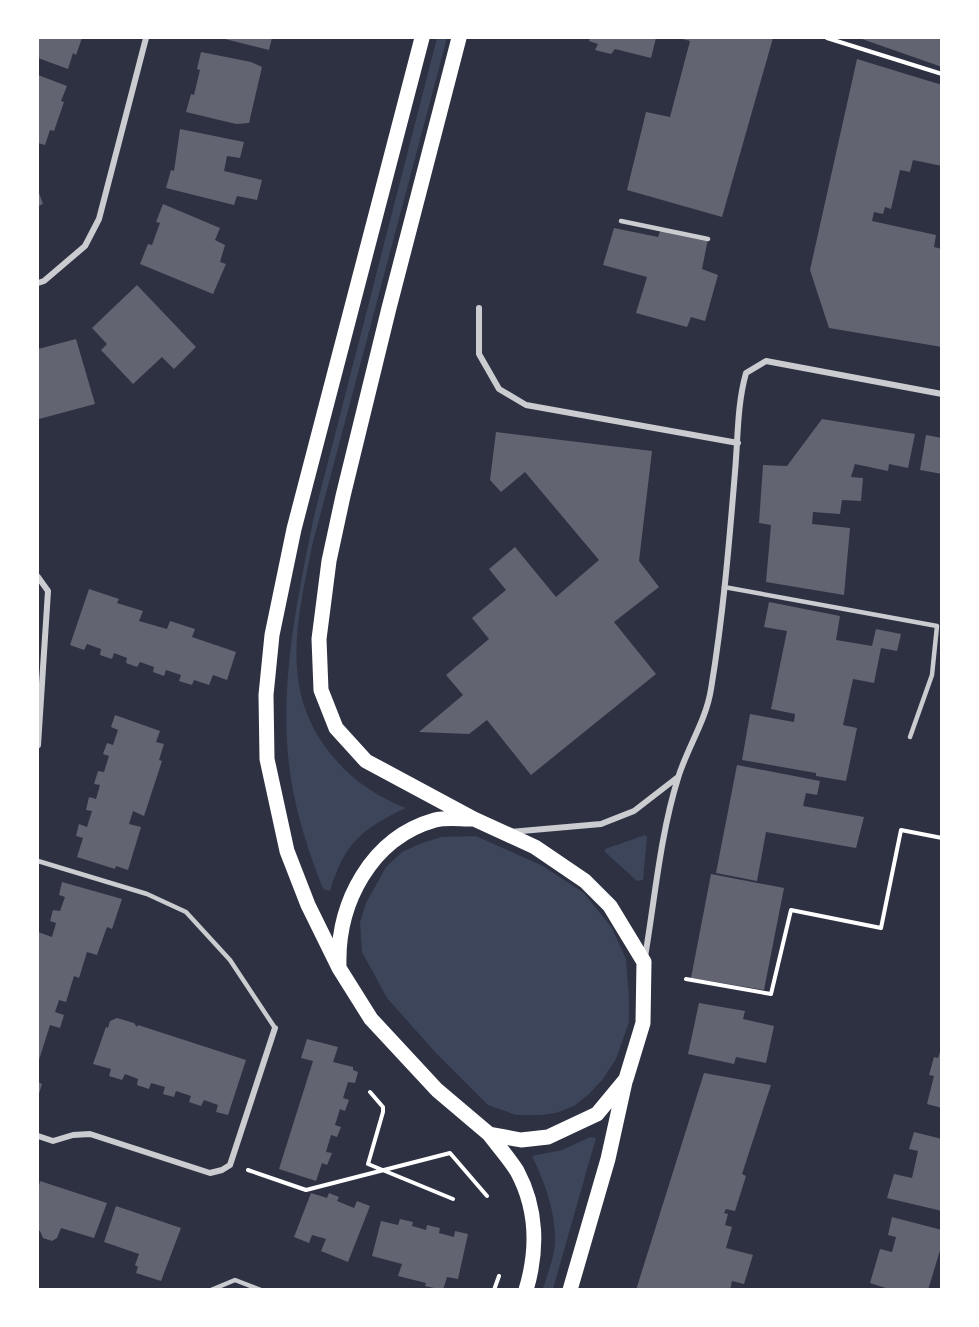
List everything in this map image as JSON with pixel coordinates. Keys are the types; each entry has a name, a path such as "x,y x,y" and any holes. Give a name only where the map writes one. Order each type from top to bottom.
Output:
{"main road":[{"path":"422,38 297,518 272,635 266,696 267,759 287,851 308,905 339,969 371,1019 405,1058 437,1090 489,1134 517,1172 529,1202 534,1224 534,1243 526,1290"},
{"path":"459,38 343,496 329,561 318,639 321,690 336,728 366,761 474,819 535,847 585,881 610,906 644,962 643,1023 626,1079 608,1159 570,1290"},
{"path":"339,969 338,950 342,922 348,904 377,855 411,829 437,820 474,819"},
{"path":"489,1134 522,1140 548,1137 597,1114 626,1079"}],"street":[{"path":"38,283 85,246 99,219 146,38"},
{"path":"479,308 479,354 499,390 526,405 738,443"},
{"path":"644,962 662,843 678,777 696,737 711,692 724,587 738,443 740,394 746,373 766,361 942,394"},
{"path":"38,577 48,591 38,745"},
{"path":"504,832 600,824 634,811 678,777"},
{"path":"38,1136 53,1141 73,1135 90,1134 210,1173 222,1170 230,1165 274,1028"}],"lane":[{"path":"621,221 708,238"},
{"path":"724,587 938,626 932,675 910,737"},
{"path":"38,861 147,894 186,912 230,960 274,1028"},
{"path":"211,1290 234,1280 261,1290"}],"path":[{"path":"827,38 942,74"},
{"path":"686,979 771,994 791,910 881,928 901,831 942,838"},
{"path":"366,1175 383,1112 383,1107 369,1092"},
{"path":"230,1165 306,1190 450,1153 487,1196"},
{"path":"368,1164 453,1199"},
{"path":"494,1290 499,1276"}],"shaded area":[{"path":"437,38 447,38 312,546 301,602 296,657 305,709 317,734 335,759 359,782 386,799 406,808 378,823 357,839 342,860 330,891 323,889 313,862 300,821 291,779 286,713 291,647 314,516"},
{"path":"645,835 647,837 643,880 637,881 605,852 605,849"},
{"path":"476,836 543,866 584,893 612,928 626,959 629,1022 616,1059 603,1079 589,1094 574,1106 556,1113 516,1115 488,1105 436,1053 387,998 362,952 360,922 366,903 386,867 402,852 419,844 441,837"},
{"path":"590,1137 596,1138 553,1289 543,1289 553,1255 555,1232 549,1198 532,1156 562,1150"}],"building":[{"path":"38,38 82,38 76,55 73,53 68,69 38,58"},
{"path":"221,38 272,38 269,50"},
{"path":"590,38 656,38 651,58 615,49 611,54 595,50 598,44 589,41"},
{"path":"679,38 773,38 722,217 627,190 646,112 670,117 690,41"},
{"path":"942,38 942,67 862,39"},
{"path":"201,52 251,62 262,67 249,123 236,124 186,112 191,94 194,95 200,70 197,69"},
{"path":"857,59 942,85 942,166 913,160 910,172 900,170 891,209 885,207 883,214 874,212 872,221 936,235 934,247 942,249 942,347 829,328 810,270"},
{"path":"38,75 67,86 54,131 50,130 45,145 38,143"},
{"path":"180,129 244,142 240,158 227,156 224,171 262,180 257,200 237,196 234,205 166,188 171,170 174,171"},
{"path":"38,190 43,204 38,206"},
{"path":"163,204 220,228 215,240 225,245 220,262 226,264 213,294 140,264 148,244 152,245 160,223 156,222"},
{"path":"614,228 658,237 661,229 708,239 702,269 718,275 705,321 691,317 687,327 636,313 647,277 603,265"},
{"path":"137,285 196,347 174,369 162,357 133,384 101,350 107,344 92,328"},
{"path":"76,339 95,404 39,419 38,349"},
{"path":"822,419 915,434 908,468 889,464 888,471 855,464 851,477 863,478 861,501 842,500 840,514 813,512 812,524 850,528 844,595 766,582 771,525 759,523 763,465 787,466"},
{"path":"496,432 652,451 639,561 659,587 614,622 656,674 531,775 487,720 469,734 419,732 463,695 446,675 489,639 472,618 506,590 489,569 515,547 556,597 599,560 525,472 501,492 490,480"},
{"path":"926,435 942,438 942,474 920,470"},
{"path":"89,589 119,599 117,603 143,611 139,621 167,629 170,621 195,629 192,637 236,652 227,680 213,675 209,685 194,680 192,685 179,681 181,675 166,670 164,676 153,672 154,667 140,662 137,667 126,663 127,658 114,653 112,659 100,655 101,649 87,644 84,650 70,645"},
{"path":"769,602 840,616 836,640 872,646 876,629 901,634 897,651 881,648 874,683 853,679 843,725 857,728 846,781 816,776 816,773 742,760 750,714 794,722 795,714 771,709 787,631 764,627"},
{"path":"115,715 160,731 156,742 164,744 159,760 162,761 144,816 133,811 129,824 141,827 128,870 116,866 115,869 77,857 83,838 76,836 79,824 87,827 92,811 86,810 89,797 96,799 100,785 94,784 98,771 104,772 109,756 103,754 107,743 113,745 118,730 111,727"},
{"path":"737,765 820,781 817,795 806,793 803,806 864,817 856,848 766,832 757,881 716,873"},
{"path":"711,874 784,888 764,990 691,978"},
{"path":"62,882 122,899 112,929 107,927 97,955 87,952 79,978 74,976 66,1002 59,1000 55,1012 64,1015 60,1028 50,1025 38,1063 38,932 52,937 56,923 50,921 53,910 60,911 65,897 59,895"},
{"path":"699,1003 745,1011 743,1019 774,1026 766,1063 736,1057 734,1064 688,1054"},
{"path":"117,1018 134,1023 137,1027 138,1025 246,1060 228,1115 216,1112 218,1105 204,1100 201,1106 189,1102 191,1096 176,1091 174,1097 163,1094 165,1087 151,1083 149,1089 137,1085 138,1079 125,1074 122,1080 109,1076 111,1069 93,1064 106,1027 108,1028 110,1021"},
{"path":"307,1039 338,1047 333,1062 353,1067 353,1070 358,1072 355,1083 348,1082 343,1098 349,1100 345,1111 340,1109 335,1125 341,1127 337,1137 331,1135 326,1152 332,1153 327,1165 322,1163 316,1181 279,1169 313,1061 301,1058"},
{"path":"941,1049 942,1108 927,1104 934,1076 929,1075 934,1057 938,1058"},
{"path":"704,1073 771,1085 742,1174 746,1176 735,1211 726,1209 724,1213 728,1214 725,1225 732,1227 726,1248 753,1255 744,1284 732,1281 730,1290 636,1290"},
{"path":"38,1082 42,1084 38,1097"},
{"path":"914,1132 942,1139 942,1211 887,1198 894,1174 912,1178 918,1151 909,1149"},
{"path":"40,1181 107,1203 94,1238 61,1228 57,1238 52,1241 43,1238 38,1230"},
{"path":"311,1193 327,1198 329,1193 339,1197 337,1201 354,1208 357,1201 370,1206 348,1262 321,1251 326,1239 312,1235 309,1243 294,1237"},
{"path":"116,1206 181,1228 161,1281 136,1273 138,1267 135,1265 139,1254 104,1242"},
{"path":"892,1217 942,1230 942,1244 928,1290 892,1290 870,1283 880,1249 892,1252 896,1237 888,1235"},
{"path":"400,1219 413,1222 412,1226 426,1230 427,1225 440,1228 439,1233 454,1237 455,1231 468,1234 458,1279 447,1277 443,1290 425,1286 426,1283 398,1276 402,1264 372,1256 381,1221 398,1225"}]}
